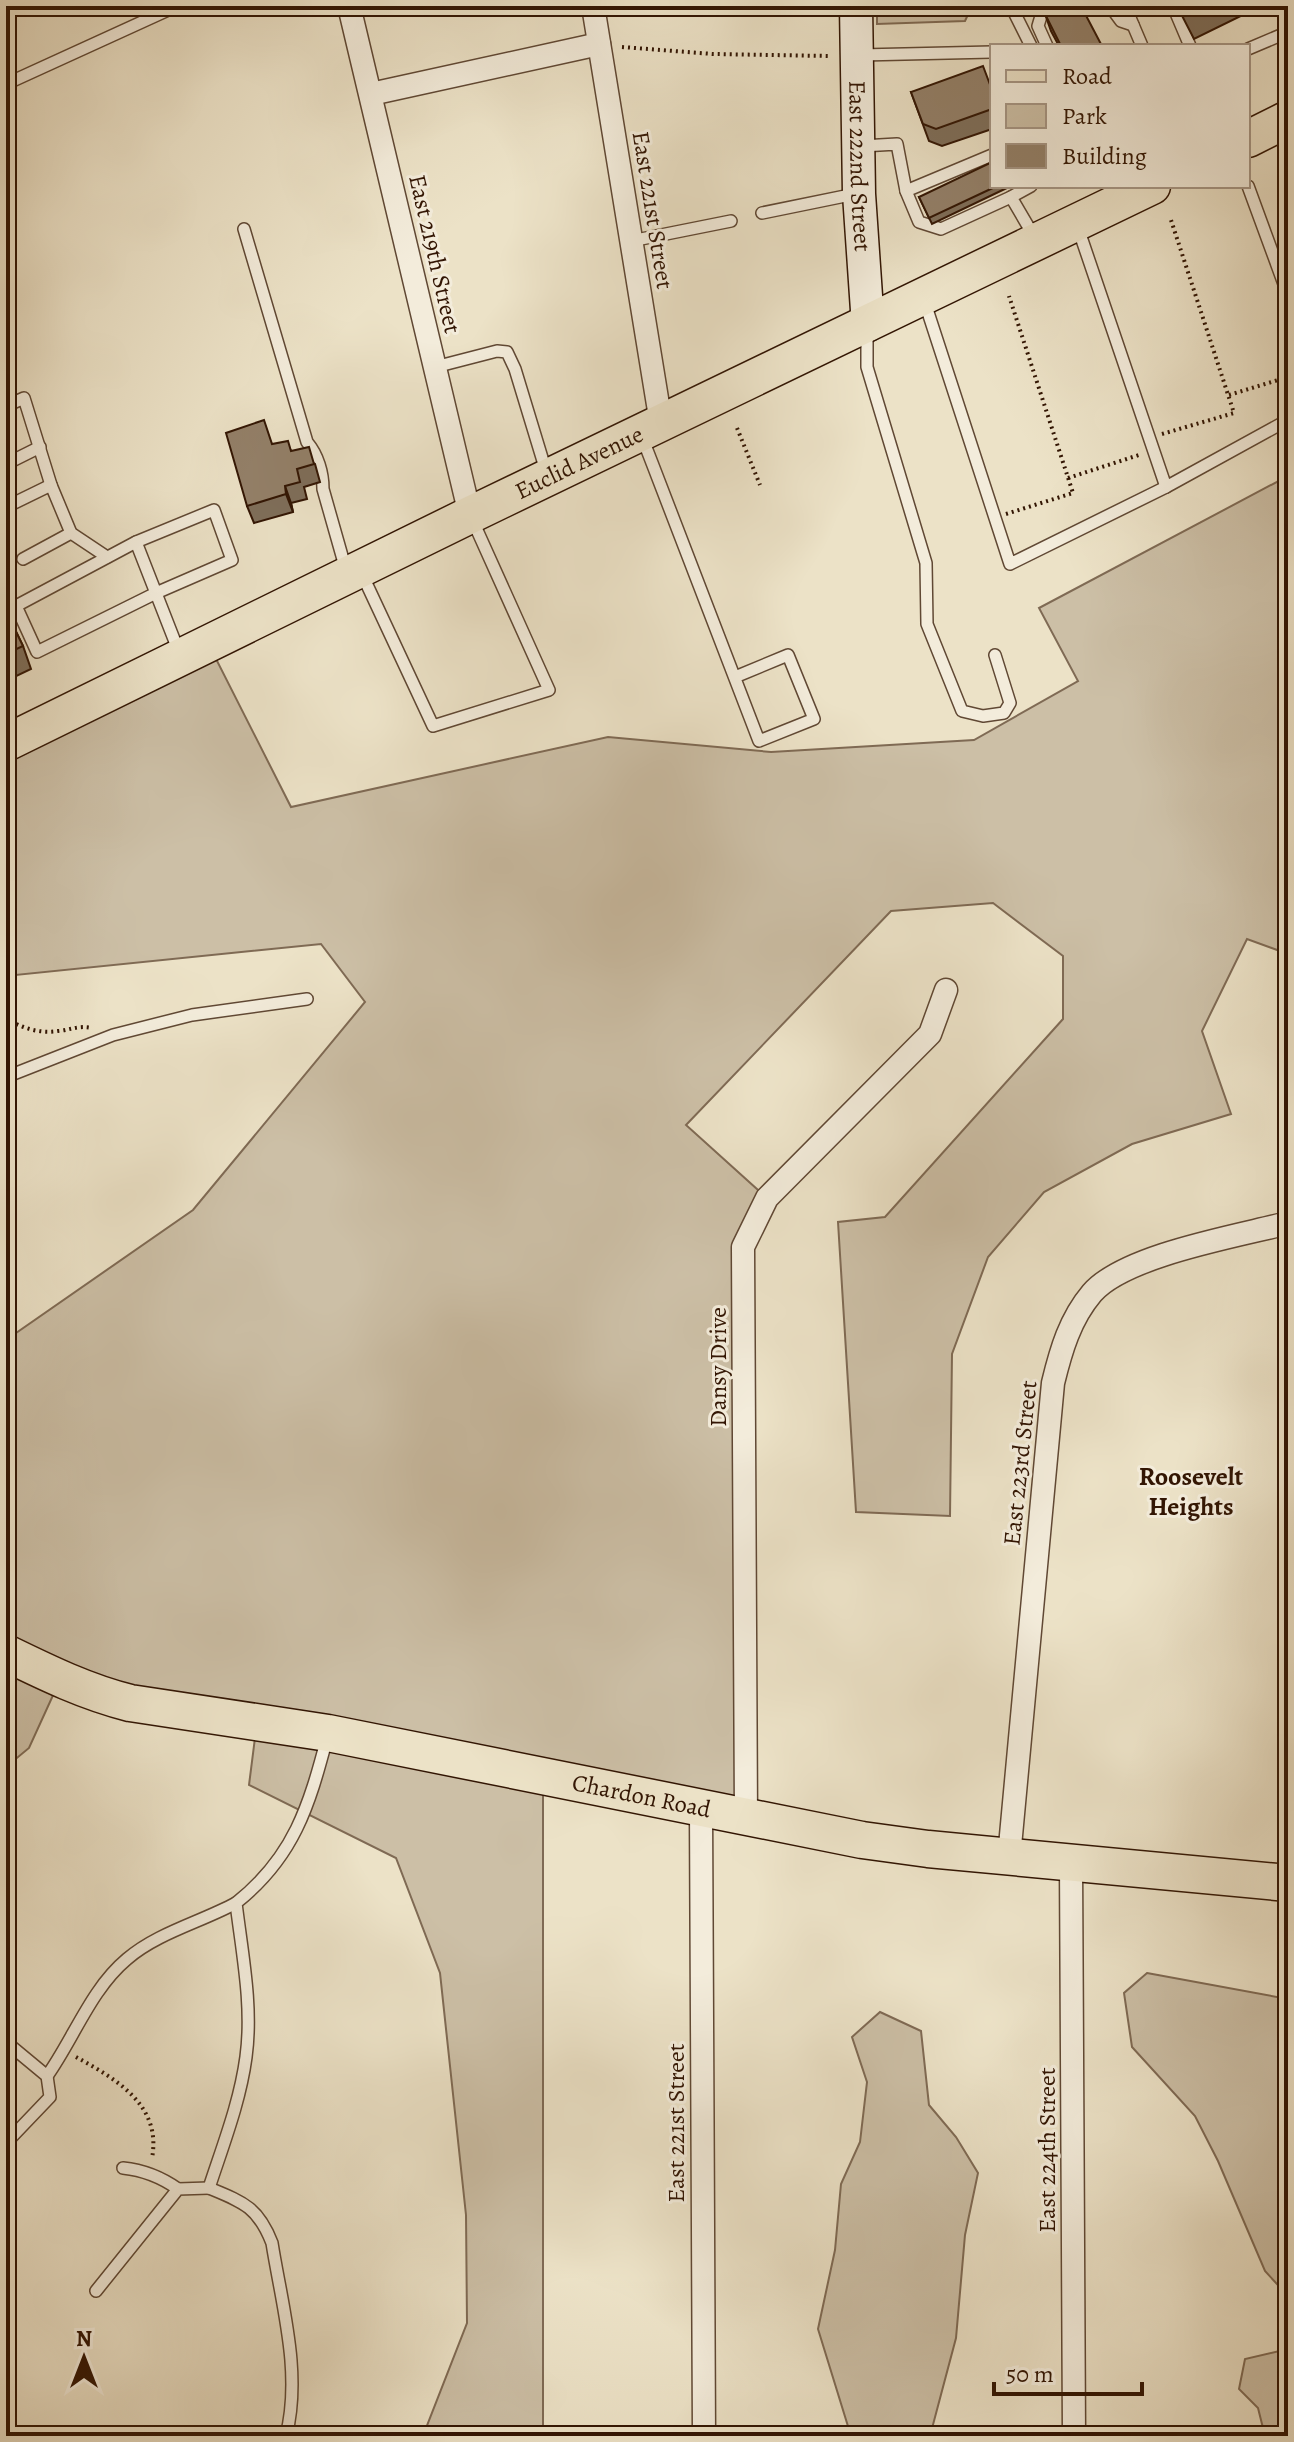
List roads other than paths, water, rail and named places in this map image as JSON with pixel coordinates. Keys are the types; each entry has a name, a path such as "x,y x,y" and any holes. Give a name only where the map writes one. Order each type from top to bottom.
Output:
{"main road":[{"path":"1250,138 1288,119"},
{"name":"Euclid Avenue","path":"6,743 1076,223 1113,200 1146,188"},
{"name":"Chardon Road","path":"6,1653 99,1695 130,1703 328,1733 862,1840 1288,1883"}],"street":[{"name":"East 219th Street","path":"349,6 470,515"},
{"name":"East 221st Street","path":"593,6 631,241 650,428"},
{"name":"East 222nd Street","path":"856,6 843,56 858,146 868,325"},
{"path":"371,94 599,44"},
{"name":"Dansy Drive","path":"746,1819 743,1247 767,1198 930,1034 946,990"},
{"name":"East 223rd Street","path":"1009,1857 1053,1383 1061,1347 1074,1318 1093,1291 1116,1274 1145,1260 1288,1223"},
{"name":"East 221st Street","path":"701,1810 704,2436"},
{"name":"East 224th Street","path":"1071,1863 1074,2436"}],"lane":[{"path":"6,84 177,6"},
{"path":"1021,6 1015,14 1030,44"},
{"path":"1044,6 1038,26 1046,44"},
{"path":"1110,6 1121,21 1133,25"},
{"path":"1125,6 1141,44"},
{"path":"1173,6 1189,44"},
{"path":"1250,48 1288,32"},
{"path":"843,56 990,52"},
{"path":"858,146 897,144 906,191 919,222 941,229 1027,188"},
{"path":"906,191 990,156"},
{"path":"1249,188 1288,295"},
{"path":"762,213 859,194"},
{"path":"1011,197 1037,242"},
{"path":"631,241 731,221"},
{"path":"1076,223 1166,487"},
{"path":"244,229 307,442 314,451 323,478 323,489 354,572 433,726 549,690 470,515"},
{"path":"924,297 1010,564 1166,487 1288,420"},
{"path":"868,325 867,367 926,563 927,624 962,711 983,716 1004,713 1010,703 995,655"},
{"path":"435,367 497,351 507,352 548,477"},
{"path":"6,406 24,398 51,485 71,533 107,557"},
{"path":"650,428 735,677 759,741 814,719 788,655 735,677"},
{"path":"6,464 40,447"},
{"path":"6,507 51,485"},
{"path":"214,510 232,560 156,593 37,652 16,606 136,542 214,510"},
{"path":"23,559 71,533"},
{"path":"136,542 181,657"},
{"path":"6,1077 113,1035 192,1015 307,999"},
{"path":"47,2076 90,2006 126,1959 164,1936 236,1903 271,1871 292,1841 311,1800 328,1733"},
{"path":"209,2188 238,2097 246,2057 249,2015 236,1903"},
{"path":"6,2042 47,2076 50,2097 6,2143"},
{"path":"123,2168 149,2173 178,2189 209,2188 254,2210 264,2224 272,2243 292,2377 292,2407 286,2436"},
{"path":"96,2291 178,2189"}],"district":[{"name":"Roosevelt Heights","path":"1191,1491"}]}
